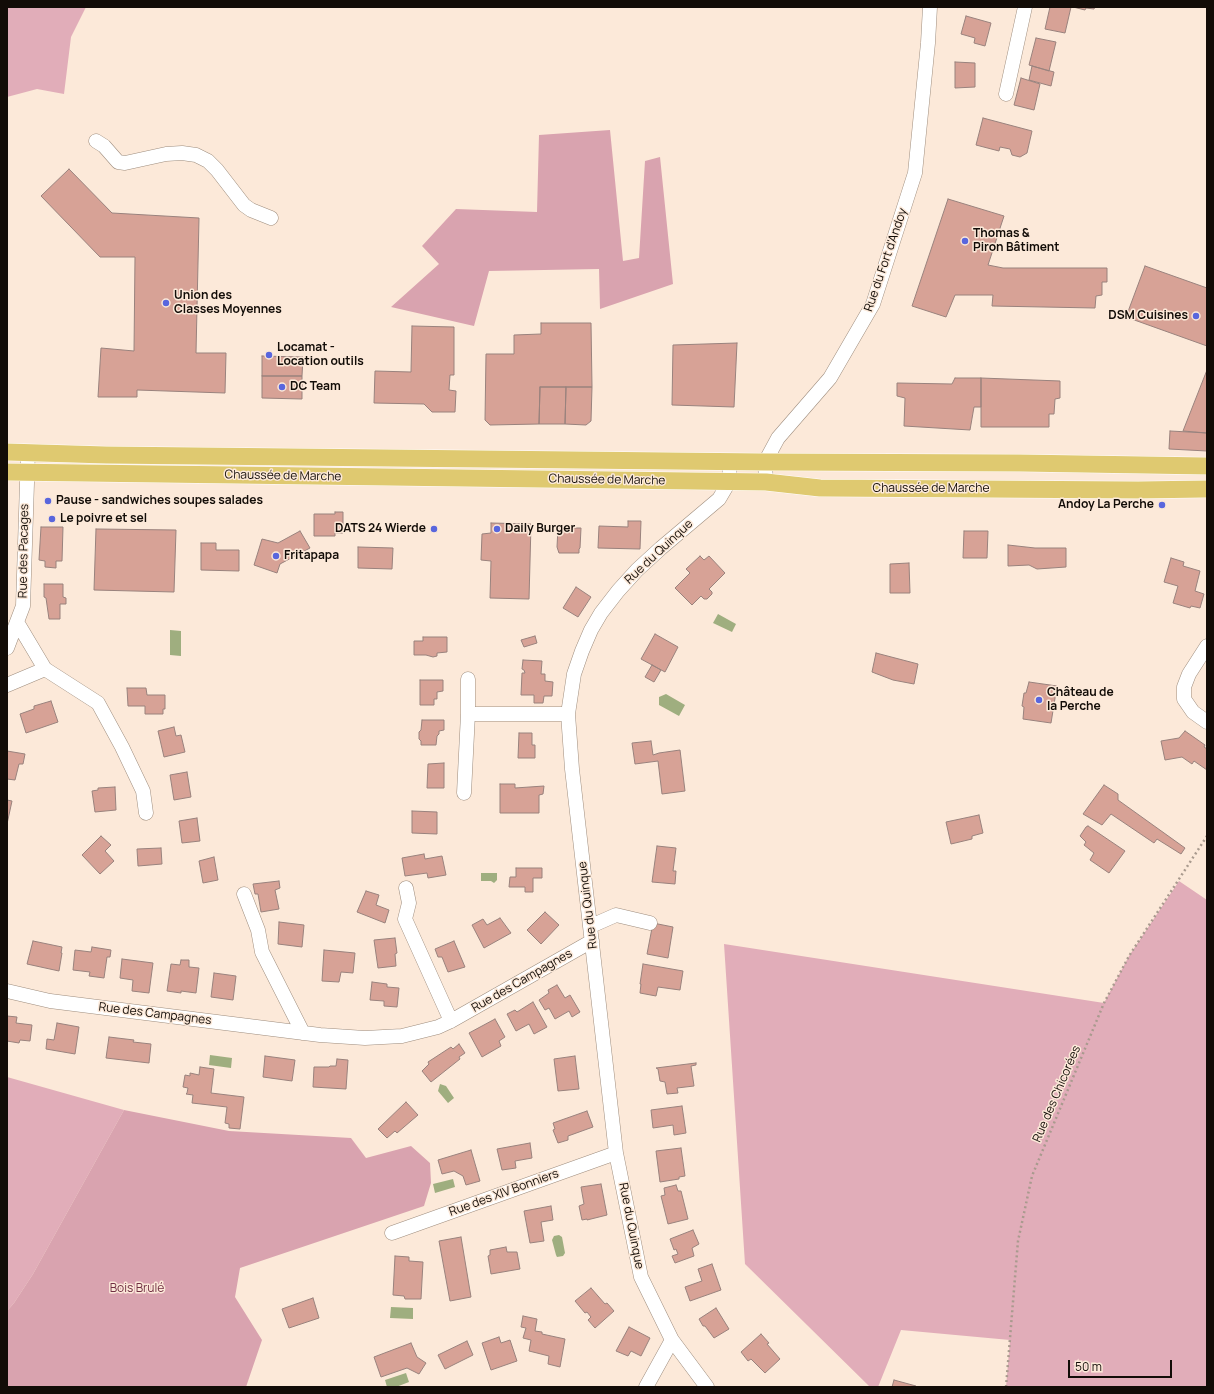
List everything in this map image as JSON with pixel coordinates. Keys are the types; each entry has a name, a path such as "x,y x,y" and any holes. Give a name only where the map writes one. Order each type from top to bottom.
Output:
{"main road":[{"name":"Chaussée de Marche","path":"7,452 106,455 1207,466"},
{"name":"Chaussée de Marche","path":"7,472 766,482 820,488 1207,489"}],"street":[{"name":"Rue du Fort d'Andoy","path":"765,462 778,438 830,378 873,304 915,173 928,43 930,7"},
{"path":"1006,94 1025,7"},
{"path":"96,141 104,146 118,162 125,163 166,154 182,153 196,155 208,161 217,170 244,205 250,210 271,218"},
{"name":"Rue des Pacages","path":"7,648 23,606 26,472 28,452"},
{"name":"Rue du Quinque","path":"707,1387 672,1340 641,1277 616,1152 572,769 568,714 574,674 588,637 601,613 637,570 719,499 729,482 730,461"},
{"path":"765,462 766,482"},
{"path":"17,622 45,669 98,703 122,747 143,791 146,813"},
{"path":"1207,646 1189,674 1184,687 1184,699 1193,712 1207,722"},
{"path":"7,685 45,669"},
{"path":"464,793 468,714 468,679"},
{"path":"468,714 568,714"},
{"path":"406,888 408,904 405,918 451,1021"},
{"path":"244,894 258,930 262,952 303,1033"},
{"path":"591,926 616,915 650,923"},
{"name":"Rue des Campagnes","path":"7,991 50,1001 303,1033 365,1038 402,1036 438,1027 451,1021 592,941"},
{"name":"Rue des XIV Bonniers","path":"392,1233 616,1152"},
{"path":"646,1387 672,1340"}],"path":[{"name":"Rue des Chicorées","path":"1006,1387 1018,1241 1032,1176 1104,1003 1129,956 1207,836"}],"shaded area":[{"path":"7,7 86,7 71,37 64,94 37,89 7,97"},
{"path":"718,614 736,624 732,632 713,623"},
{"path":"170,630 181,631 181,656 170,655"},
{"path":"666,694 685,705 679,716 659,705 659,697"},
{"path":"481,873 497,873 497,880 494,883 491,881 481,881"},
{"path":"1179,881 1207,900 1207,1387 1006,1387 1010,1340 901,1330 878,1387 870,1387 745,1264 724,944 1104,1003 1129,956"},
{"path":"210,1055 232,1058 231,1068 209,1065"},
{"path":"7,1077 124,1110 33,1274 7,1311"},
{"path":"440,1084 446,1086 454,1098 448,1103 438,1091"},
{"path":"453,1179 455,1187 435,1193 433,1184"},
{"path":"559,1235 562,1237 565,1253 563,1256 557,1257 552,1240 554,1236"},
{"path":"391,1307 413,1308 413,1319 390,1318"},
{"path":"406,1373 409,1382 396,1387 387,1387 385,1380"}],"green space":[{"path":"610,130 623,261 639,258 645,161 660,157 673,284 600,309 599,269 489,271 474,326 391,307 439,264 422,246 456,209 537,212 539,135"},
{"name":"Bois Brulé","path":"124,1110 229,1131 351,1138 366,1158 411,1146 430,1163 431,1183 424,1206 240,1268 235,1297 262,1340 246,1387 7,1387 7,1311 33,1274"}],"building":[{"path":"1050,7 1071,7 1065,33 1045,29"},
{"path":"1073,7 1095,7 1094,9 1086,8 1085,10"},
{"path":"966,16 991,23 985,46 974,43 975,38 961,34"},
{"path":"1036,38 1056,42 1049,71 1029,65"},
{"path":"955,62 975,63 975,87 955,88"},
{"path":"1032,66 1054,72 1051,86 1029,80"},
{"path":"1021,78 1040,84 1034,110 1014,105"},
{"path":"983,118 1032,131 1027,153 1020,157 1012,155 1010,149 1000,147 999,151 976,145"},
{"name":"Union des Classes Moyennes","path":"69,169 112,213 199,218 196,353 226,353 225,393 137,390 137,397 98,397 101,348 134,351 135,257 100,257 41,196"},
{"name":"Thomas & Piron Bâtiment","path":"948,199 1004,216 988,265 1003,268 1107,268 1107,282 1102,282 1102,295 1096,296 1095,308 992,306 993,295 955,295 946,317 912,306"},
{"path":"1145,266 1207,288 1207,346 1126,317"},
{"path":"541,323 591,323 592,387 540,387 539,424 490,425 485,420 486,354 514,354 514,335 541,334"},
{"path":"412,326 454,327 454,375 450,375 449,390 456,391 455,412 432,412 424,404 374,403 375,371 411,372"},
{"path":"737,343 734,407 672,405 673,345"},
{"path":"262,356 303,357 302,376 262,376"},
{"path":"1207,370 1207,433 1183,431"},
{"name":"DC Team","path":"262,376 302,376 302,399 262,398"},
{"path":"955,378 981,378 981,407 974,407 970,430 904,426 905,398 897,396 897,383 952,384"},
{"path":"981,378 1060,381 1060,398 1055,399 1054,414 1049,414 1049,427 981,427"},
{"path":"540,387 566,387 565,424 539,424"},
{"path":"566,387 592,387 591,421 586,425 565,424"},
{"path":"1170,431 1207,433 1207,451 1169,449"},
{"path":"335,512 343,512 343,533 335,533 335,536 314,536 314,514 335,514"},
{"path":"628,521 641,521 640,549 598,548 599,526 628,527"},
{"path":"491,523 531,524 529,599 490,598 491,561 481,560 482,534 491,533"},
{"path":"41,527 63,527 62,561 56,561 56,568 45,567 45,561 39,560"},
{"path":"558,528 581,528 579,553 559,553 557,547"},
{"path":"96,529 176,530 174,592 94,590"},
{"name":"Fritapapa","path":"300,531 310,548 280,564 277,573 254,565 262,539 278,543"},
{"path":"964,531 988,531 987,558 963,558"},
{"path":"201,543 216,543 216,550 239,550 239,571 201,570"},
{"path":"1008,545 1035,548 1066,548 1066,567 1037,569 1029,565 1008,566"},
{"path":"358,547 393,548 392,569 358,568"},
{"path":"700,556 704,560 709,556 725,573 709,589 712,594 707,599 704,599 701,596 692,605 675,588 690,573 686,569"},
{"path":"1171,558 1184,562 1183,566 1200,571 1195,591 1204,594 1200,608 1191,606 1190,608 1173,603 1178,586 1164,582"},
{"path":"909,563 910,593 890,593 890,564"},
{"path":"44,584 63,584 63,597 66,598 66,604 60,604 60,619 49,619 46,598 44,597"},
{"path":"576,587 591,597 578,617 563,608"},
{"path":"655,634 678,647 665,672 641,659"},
{"path":"535,636 537,643 524,647 521,640"},
{"path":"423,637 447,637 447,652 437,653 437,656 433,657 426,655 414,655 414,641 423,641"},
{"path":"876,653 918,664 914,684 893,680 872,672"},
{"path":"523,660 542,661 541,674 545,674 545,681 553,682 552,696 544,696 543,703 534,703 534,695 521,695 522,673 525,673 522,669"},
{"path":"652,665 661,670 654,682 645,677"},
{"path":"420,680 443,680 443,691 437,692 437,699 434,699 434,705 420,705"},
{"name":"Château de la Perche","path":"1029,682 1057,686 1051,723 1023,719 1024,707 1022,706 1024,693 1026,693"},
{"path":"127,688 146,688 147,695 165,695 165,709 163,709 163,714 145,714 145,706 128,706"},
{"path":"51,701 58,722 26,733 20,714 34,709 34,706"},
{"path":"422,720 444,720 444,730 439,731 436,745 421,745 419,732 421,730"},
{"path":"174,727 176,736 181,735 185,752 164,757 158,731"},
{"path":"1185,731 1205,745 1204,747 1207,749 1207,770 1194,761 1192,764 1182,757 1165,760 1161,741 1179,738"},
{"path":"519,733 532,733 532,745 535,745 535,758 518,758"},
{"path":"651,741 653,755 680,750 685,791 662,794 658,761 635,764 632,743"},
{"path":"7,751 25,754 23,764 19,764 15,780 7,779"},
{"path":"444,763 444,788 427,788 428,764"},
{"path":"187,772 191,797 174,800 170,775"},
{"path":"500,784 515,784 515,788 544,786 543,794 539,795 539,813 500,813"},
{"path":"1104,785 1118,794 1118,800 1185,848 1181,854 1157,839 1154,843 1111,814 1102,825 1083,814"},
{"path":"115,787 116,810 95,812 92,791 98,790 98,788"},
{"path":"7,800 12,801 7,824"},
{"path":"412,811 437,812 437,834 412,833"},
{"path":"979,815 983,833 972,836 972,839 951,844 946,822"},
{"path":"197,818 200,841 182,843 179,821"},
{"path":"1088,826 1125,851 1109,873 1090,860 1094,853 1084,845 1086,842 1080,836"},
{"path":"101,836 111,845 105,851 114,861 100,874 82,855"},
{"path":"657,846 676,848 673,871 676,871 675,884 652,882"},
{"path":"161,848 162,864 138,866 137,849"},
{"path":"424,854 425,859 442,856 446,875 428,878 427,873 405,876 402,858"},
{"path":"214,857 218,880 203,883 199,861"},
{"path":"516,868 542,868 542,878 533,878 533,892 525,892 525,887 509,887 510,877 516,877"},
{"path":"279,881 280,888 275,890 279,909 261,912 258,894 255,894 253,884"},
{"path":"366,891 379,895 376,905 389,910 385,923 357,912"},
{"path":"545,912 559,925 541,944 527,930"},
{"path":"500,918 511,933 484,948 472,925 483,919 487,925"},
{"path":"279,922 304,925 302,947 278,944"},
{"path":"653,923 673,927 668,958 647,954"},
{"path":"395,938 397,953 395,954 396,966 378,968 374,940"},
{"path":"33,941 62,947 59,971 27,964"},
{"path":"454,941 465,967 448,972 442,957 438,957 435,949"},
{"path":"92,947 111,950 110,957 107,957 104,978 89,976 90,972 73,970 75,950 91,952"},
{"path":"324,950 355,953 353,973 341,972 339,982 322,981"},
{"path":"122,959 153,963 149,993 132,991 133,980 120,978"},
{"path":"181,960 189,960 189,967 199,968 196,993 167,991 171,964 180,965"},
{"path":"643,964 683,971 680,990 658,987 656,996 640,993"},
{"path":"214,973 236,976 233,1000 211,997"},
{"path":"372,982 387,984 387,987 399,988 397,1007 384,1006 384,1001 370,1000"},
{"path":"557,985 565,998 570,995 580,1012 572,1017 569,1011 555,1019 549,1008 545,1010 539,1000 549,993 548,990"},
{"path":"533,1002 547,1027 534,1034 529,1024 516,1031 507,1014 515,1010 517,1012"},
{"path":"7,1016 17,1017 16,1023 32,1025 30,1041 20,1040 19,1043 7,1041"},
{"path":"495,1019 505,1037 499,1041 501,1046 482,1057 469,1033"},
{"path":"57,1023 79,1027 75,1054 46,1049 47,1039 54,1040"},
{"path":"109,1037 151,1044 149,1063 106,1058"},
{"path":"459,1044 465,1053 459,1057 460,1059 431,1082 422,1071 429,1064 428,1062 451,1047 453,1049"},
{"path":"265,1056 295,1060 292,1081 263,1077"},
{"path":"575,1056 579,1089 558,1091 554,1059"},
{"path":"337,1059 348,1060 346,1089 313,1087 314,1067 336,1066"},
{"path":"696,1063 696,1065 691,1066 694,1086 677,1088 678,1093 667,1094 665,1082 660,1081 658,1069 656,1068"},
{"path":"200,1067 214,1069 211,1093 244,1097 240,1129 229,1128 229,1124 225,1123 227,1107 192,1103 193,1095 186,1094 188,1088 183,1087 185,1075 190,1076 190,1073 199,1075"},
{"path":"406,1102 418,1115 397,1133 395,1131 387,1138 378,1129"},
{"path":"682,1106 686,1133 674,1135 673,1125 653,1128 651,1110"},
{"path":"587,1111 593,1127 568,1136 568,1140 558,1143 553,1130 555,1129 553,1123"},
{"path":"530,1143 532,1158 515,1161 516,1168 502,1170 497,1149"},
{"path":"681,1148 685,1176 679,1177 679,1179 660,1182 656,1151"},
{"path":"471,1150 480,1181 466,1185 463,1176 454,1171 442,1174 438,1160"},
{"path":"601,1184 607,1215 582,1220 579,1206 584,1204 581,1187"},
{"path":"676,1185 678,1191 681,1191 688,1219 668,1224 661,1196 665,1195 664,1188"},
{"path":"551,1206 553,1220 541,1222 544,1241 530,1243 524,1211"},
{"path":"693,1230 699,1244 692,1248 694,1256 675,1263 672,1256 678,1254 676,1249 674,1250 670,1239"},
{"path":"461,1237 471,1297 450,1301 439,1241"},
{"path":"506,1247 507,1252 517,1252 520,1269 491,1274 488,1256 490,1255 490,1250"},
{"path":"395,1256 409,1257 409,1261 423,1262 421,1299 405,1299 404,1296 393,1295"},
{"path":"712,1264 721,1290 690,1301 685,1287 702,1281 698,1269"},
{"path":"591,1288 605,1304 607,1303 614,1311 595,1328 588,1320 591,1317 587,1312 585,1313 575,1301"},
{"path":"313,1298 319,1318 289,1328 282,1309"},
{"path":"716,1308 729,1329 714,1338 699,1319"},
{"path":"523,1316 537,1319 535,1331 565,1339 560,1367 548,1364 549,1356 529,1351 531,1340 523,1338 526,1328 521,1327"},
{"path":"629,1327 650,1338 641,1356 631,1351 628,1356 616,1351"},
{"path":"761,1334 769,1343 767,1344 780,1359 765,1373 751,1359 748,1361 741,1352"},
{"path":"499,1337 501,1343 510,1340 517,1361 491,1370 482,1343"},
{"path":"467,1341 473,1355 445,1369 438,1355"},
{"path":"411,1343 417,1357 426,1363 419,1374 407,1368 381,1377 374,1357"},
{"path":"894,1380 916,1386 916,1387 892,1387"}],"place":[{"name":"Thomas & Piron Bâtiment","path":"965,241"},
{"name":"Union des Classes Moyennes","path":"166,303"},
{"name":"DSM Cuisines","path":"1196,316"},
{"name":"Locamat - Location outils","path":"269,355"},
{"name":"DC Team","path":"282,387"},
{"name":"Pause - sandwiches soupes salades","path":"48,501"},
{"name":"Andoy La Perche","path":"1162,505"},
{"name":"Le poivre et sel","path":"52,519"},
{"name":"DATS 24 Wierde","path":"434,529"},
{"name":"Daily Burger","path":"497,529"},
{"name":"Fritapapa","path":"276,556"},
{"name":"Château de la Perche","path":"1039,700"}]}
